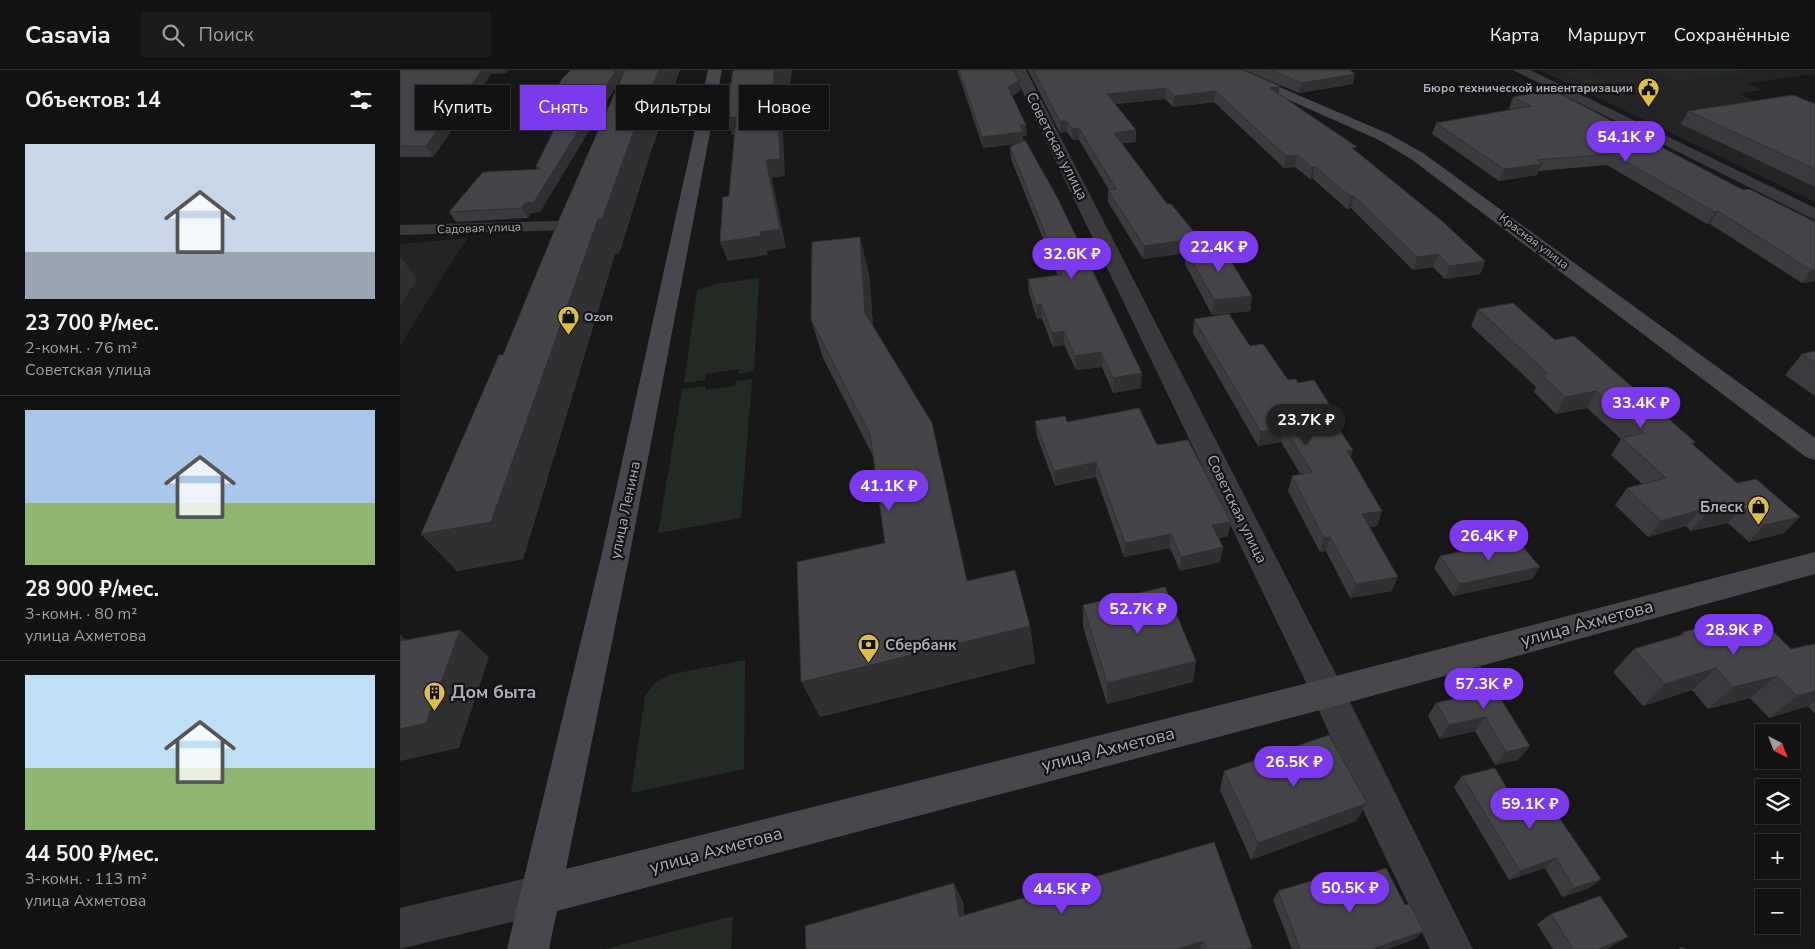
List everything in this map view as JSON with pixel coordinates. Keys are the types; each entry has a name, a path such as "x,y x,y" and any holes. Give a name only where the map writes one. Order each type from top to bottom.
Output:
{"street":[{"name":"улица Ленина","path":"528,949 616,553 715,70"},
{"name":"Советская улица","path":"1019,70 1328,693 1382,810 1452,949"},
{"name":"Красная улица","path":"1229,70 1384,136 1418,156 1815,451"},
{"path":"1520,70 1815,215"},
{"name":"Садовая улица","path":"400,230 558,226"},
{"name":"улица Ахметова","path":"400,929 540,895 1328,693 1815,563"}],"shaded area":[{"path":"1540,70 1815,70 1815,74 1747,83 1762,90 1739,94 1767,106 1815,144 1815,202"},
{"path":"1649,70 1738,70 1745,73 1673,81"},
{"path":"1585,71 1609,84 1590,86 1566,73"},
{"path":"468,238 451,263 400,346 400,244"},
{"path":"759,278 754,371 739,374 739,369 706,374 705,380 684,383 697,290 716,284"},
{"path":"752,379 741,518 658,533 682,389 705,386 705,390 735,386 736,381"},
{"path":"745,660 744,769 631,793 645,696 656,682 672,674"},
{"path":"733,916 731,949 605,949"}],"building":[{"path":"400,70 482,70 471,85 415,85 415,130 438,130 426,146 400,146"},
{"path":"571,70 616,70 606,86 559,85"},
{"path":"625,70 659,70 653,85 618,85"},
{"path":"733,70 774,70 773,85 739,85 739,130 779,130 780,159 766,160 780,229 760,232 761,236 720,242 723,197 729,196 736,117 729,118 729,96"},
{"path":"959,70 1014,70 1019,81 1008,87 1026,125 1020,125 1023,132 982,137"},
{"path":"1033,70 1243,70 1280,86 1270,88 1357,147 1352,148 1442,221 1485,261 1449,266 1438,254 1417,257 1354,196 1350,196 1315,167 1312,167 1297,155 1286,156 1215,91 1174,96 1166,88 1107,94 1136,130 1114,133 1167,204 1171,204 1199,238 1144,246 1108,190 1116,189 1079,128 1072,129 1067,121 1060,121"},
{"path":"1271,70 1350,70 1355,74 1301,83"},
{"path":"616,90 616,130 634,130 602,219 598,219 491,522 421,534 499,355 503,355 599,130 606,130 606,113"},
{"path":"1553,90 1743,190 1749,189 1815,222 1815,270 1811,270 1718,211 1715,212 1612,154 1537,160 1542,164 1504,169 1436,123 1531,106 1513,97"},
{"path":"1793,95 1815,104 1815,169 1688,111"},
{"path":"554,130 579,130 534,202 525,203 522,208 449,212 483,172 541,169 536,166"},
{"path":"1025,140 1058,199 1142,373 1113,378 1101,352 1075,356 1064,331 1052,333 1041,304 1036,305 1028,279 1062,275 1010,147"},
{"path":"860,237 865,313 932,423 967,581 1015,570 1030,626 801,682 797,562 885,543 870,434 811,320 812,242"},
{"path":"1222,246 1252,296 1214,300 1186,250"},
{"path":"1513,303 1555,340 1574,336 1695,442 1691,443 1737,483 1756,479 1800,517 1764,525 1742,506 1705,515 1700,510 1661,521 1627,488 1666,478 1622,438 1644,433 1596,391 1565,397 1542,375 1548,374 1478,309"},
{"path":"1229,314 1250,346 1263,344 1288,380 1296,379 1298,383 1314,380 1331,407 1325,409 1353,450 1347,451 1382,511 1362,514 1398,577 1356,584 1330,537 1324,538 1292,476 1312,472 1284,427 1261,432 1194,319"},
{"path":"1815,351 1815,363 1802,354"},
{"path":"1139,408 1157,445 1188,440 1231,522 1212,525 1223,547 1181,557 1171,534 1125,543 1096,462 1054,471 1035,421 1065,416 1067,422"},
{"path":"1517,540 1540,567 1460,584 1440,556"},
{"path":"1165,587 1196,661 1107,683 1083,605"},
{"path":"1759,618 1791,649 1815,644 1815,691 1797,696 1777,676 1733,687 1716,668 1665,684 1634,649 1685,634 1683,632 1712,625 1716,629"},
{"path":"460,630 426,723 400,729 400,641"},
{"path":"1480,666 1530,746 1506,752 1485,717 1449,725 1436,703 1472,695 1461,677"},
{"path":"1329,735 1367,803 1258,843 1224,771"},
{"path":"1495,768 1521,812 1549,803 1601,879 1574,888 1556,858 1520,871 1462,776"},
{"path":"1214,842 1252,947 1245,949 1206,949 1203,941 1177,949 806,949 805,926 954,883 959,917"},
{"path":"1386,868 1405,905 1410,904 1424,931 1372,949 1300,949 1278,891 1314,880 1318,890"},
{"path":"1600,896 1628,937 1598,949 1573,949 1551,914"}],"place":[{"name":"Бюро технической инвентаризации","path":"1649,107"},
{"name":"Ozon","path":"568,336"},
{"name":"Блеск","path":"1759,526"},
{"name":"Сбербанк","path":"869,664"},
{"name":"Дом быта","path":"435,711"}]}
